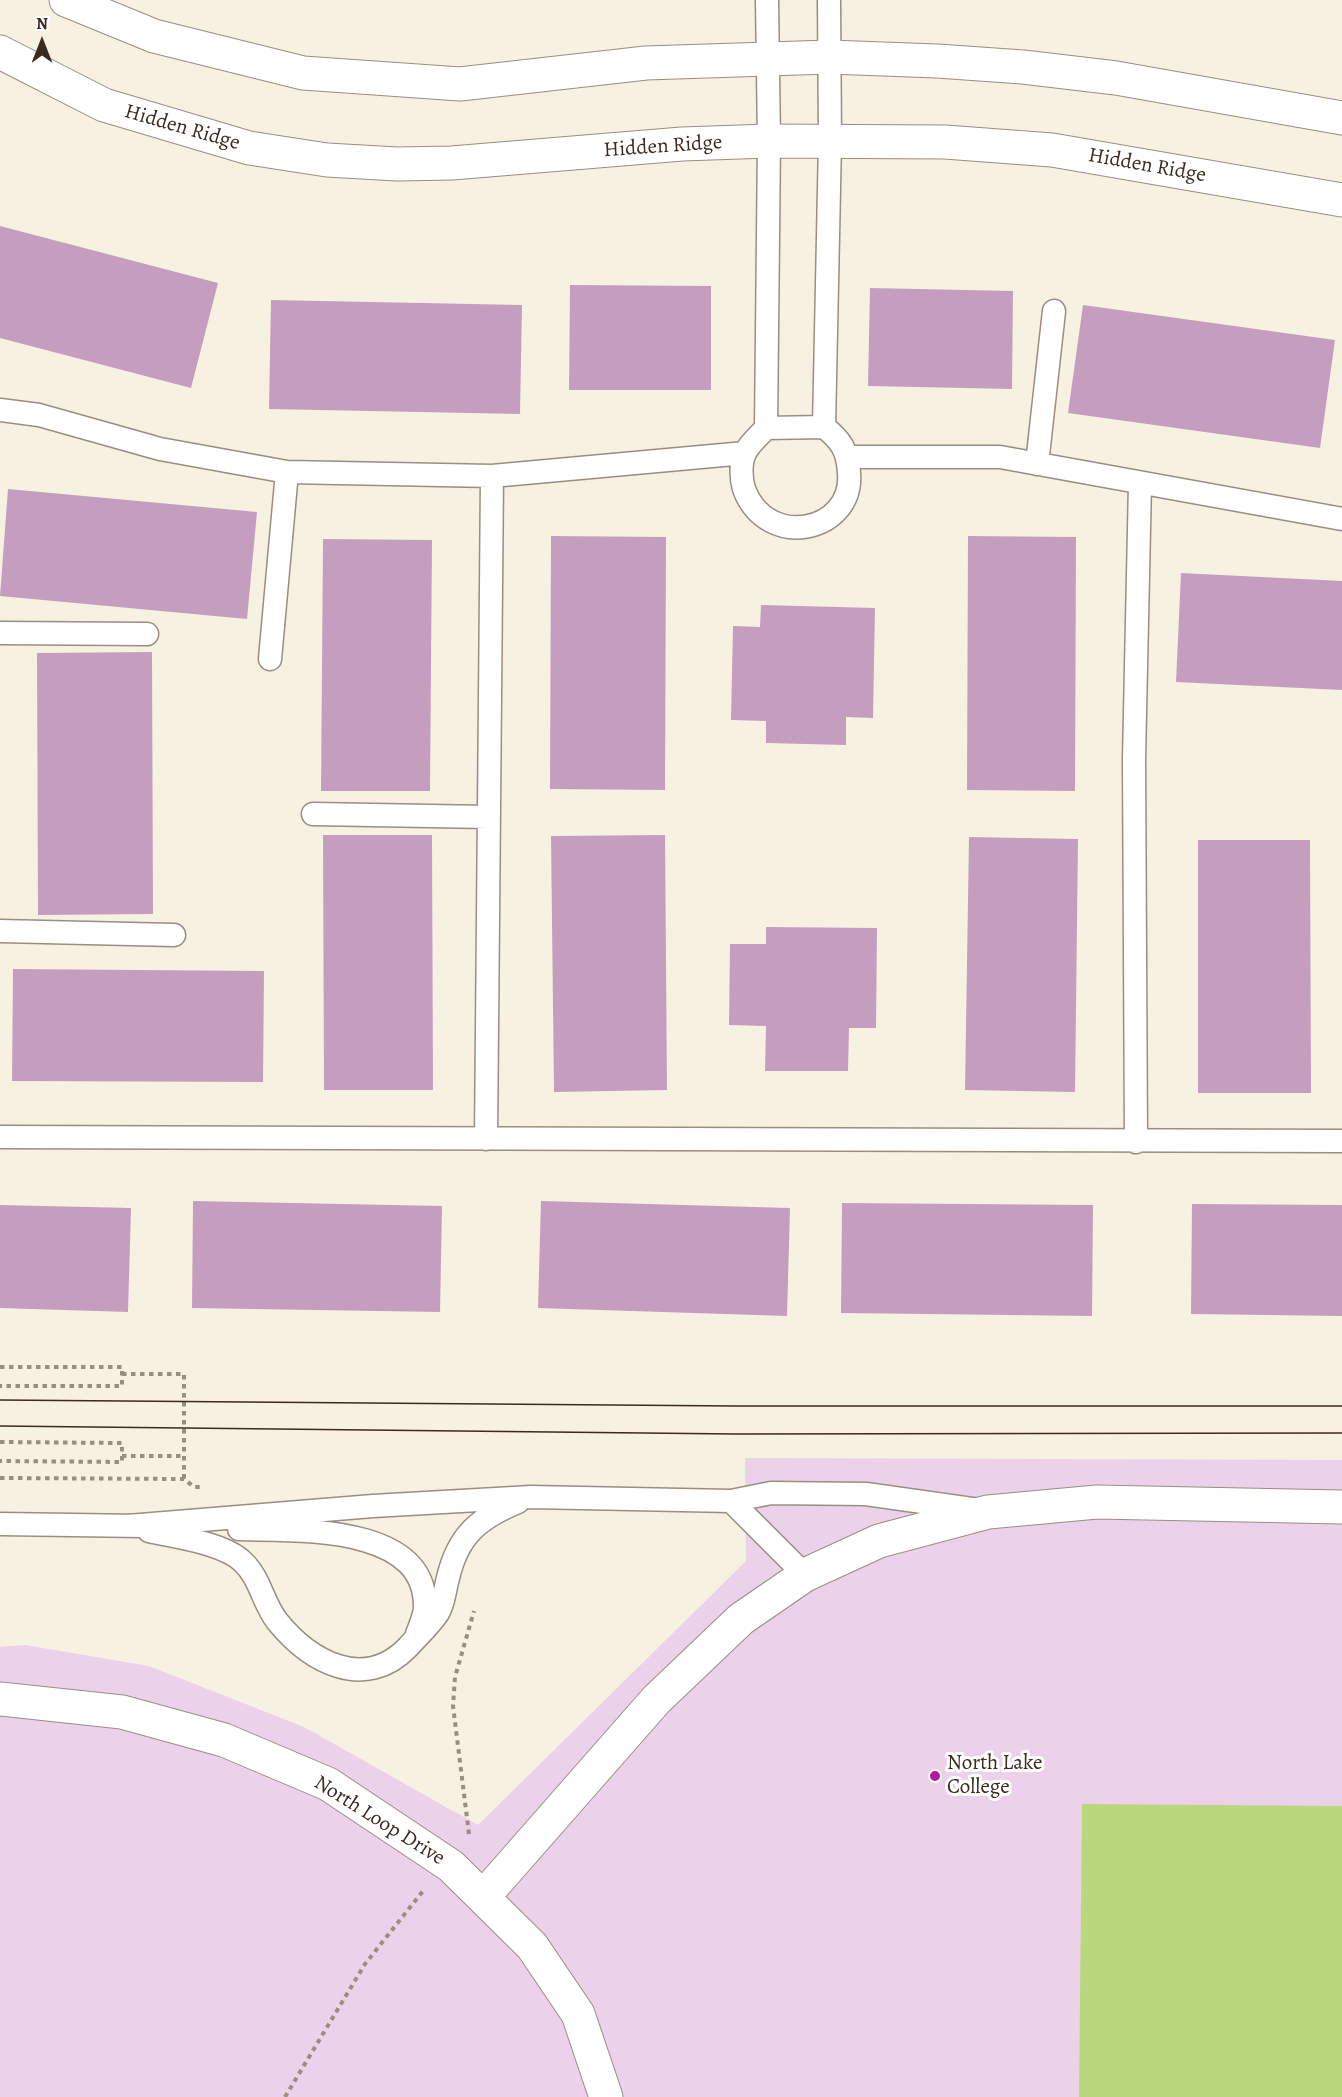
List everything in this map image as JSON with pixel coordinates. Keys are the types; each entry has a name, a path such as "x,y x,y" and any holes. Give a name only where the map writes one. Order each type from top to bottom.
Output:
{"street":[{"path":"66,0 154,36 303,73 460,84 646,63 829,57 1046,70 1116,78 1342,118"},
{"name":"Hidden Ridge","path":"0,52 104,105 249,148 327,160 397,164 452,163 682,144 770,141 945,142 1052,150 1342,200"},
{"path":"484,1896 656,1700 741,1619 805,1575 879,1541 988,1512 1097,1502 1342,1507"},
{"name":"North Loop Drive","path":"0,1698 122,1712 224,1740 328,1784 451,1866 484,1896 532,1946 578,2014 606,2097"}],"lane":[{"path":"766,428 824,427 843,445 848,456 850,483 840,507 820,524 794,529 768,522 750,504 741,479 745,453 766,428 770,141 767,0"},
{"path":"824,427 830,141 829,0"},
{"path":"1037,464 1054,311"},
{"path":"0,410 39,415 160,449 287,472 492,476 745,453"},
{"path":"848,456 1000,456 1342,519"},
{"path":"270,659 287,472"},
{"path":"486,1139 492,476"},
{"path":"1136,1142 1134,759 1140,483"},
{"path":"0,633 147,634"},
{"path":"313,814 488,817"},
{"path":"0,931 174,935"},
{"path":"0,1137 1342,1141"},
{"path":"128,1526 373,1506 531,1497 731,1501 771,1493 866,1494 988,1512"},
{"path":"128,1526 229,1552 251,1571 275,1619 310,1655 334,1665 365,1670 395,1660 440,1611 451,1564 463,1539 479,1521 531,1497"},
{"path":"731,1501 805,1575"},
{"path":"0,1524 334,1532 370,1542 398,1554 418,1578 425,1608 416,1638"}],"path":[{"path":"0,1366 122,1367 122,1386 0,1386"},
{"path":"122,1374 184,1374 184,1479"},
{"path":"0,1442 122,1443 122,1462 0,1461"},
{"path":"122,1456 184,1456"},
{"path":"0,1479 184,1479 194,1487 206,1487"},
{"path":"471,1843 453,1706 455,1677 473,1622 475,1601"},
{"path":"285,2097 365,1964 430,1883"}],"shaded area":[{"name":"North Lake College","path":"745,1458 1342,1460 1342,2097 0,2097 0,1647 25,1645 149,1666 304,1727 478,1825 746,1561"}],"green space":[{"path":"1082,1804 1342,1806 1342,2097 1079,2097"}],"building":[{"path":"0,226 218,283 191,388 0,338"},
{"path":"570,285 711,286 711,390 569,390"},
{"path":"870,288 1013,291 1012,389 868,386"},
{"path":"271,300 522,305 520,414 269,409"},
{"path":"1083,305 1335,340 1320,448 1068,413"},
{"path":"8,489 257,512 247,619 0,596"},
{"path":"551,536 666,537 665,790 550,789"},
{"path":"968,536 1076,537 1075,791 967,790"},
{"path":"323,539 432,540 430,791 321,791"},
{"path":"1181,573 1342,581 1342,690 1176,682"},
{"path":"761,605 875,608 873,718 846,717 846,745 766,743 766,721 731,720 733,626 760,627"},
{"path":"152,652 153,914 38,915 37,653"},
{"path":"323,835 432,835 433,1090 324,1090"},
{"path":"665,835 667,1090 554,1092 551,836"},
{"path":"969,837 1078,839 1075,1092 965,1090"},
{"path":"1198,840 1310,840 1311,1093 1198,1093"},
{"path":"766,927 877,928 876,1028 849,1028 848,1071 765,1071 766,1026 729,1025 730,944 766,944"},
{"path":"13,969 264,971 263,1082 12,1081"},
{"path":"193,1201 442,1206 440,1312 192,1308"},
{"path":"541,1201 790,1208 787,1316 538,1308"},
{"path":"842,1203 1093,1205 1092,1316 841,1313"},
{"path":"1192,1204 1342,1205 1342,1316 1191,1314"},
{"path":"0,1205 131,1208 128,1312 0,1308"}],"tram line":[{"path":"0,1400 735,1406 1342,1406"},
{"path":"0,1426 735,1434 1342,1433"}],"place":[{"name":"North Lake College","path":"935,1776"}]}
